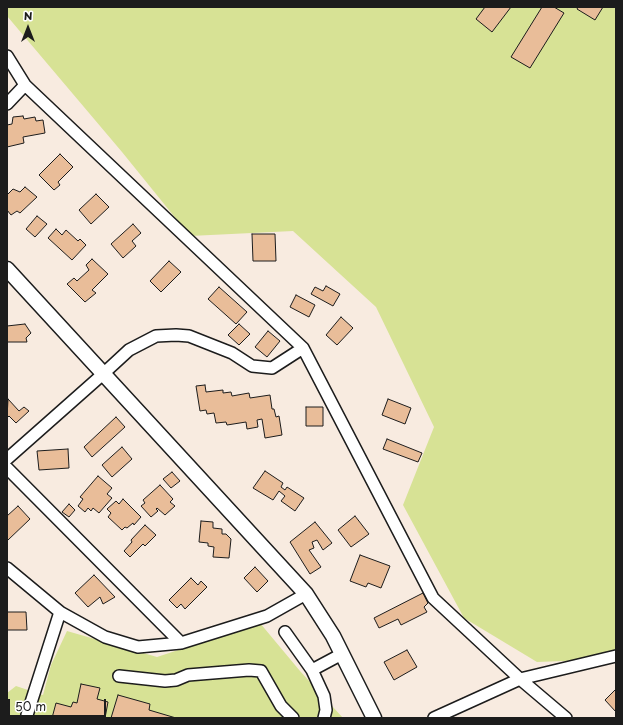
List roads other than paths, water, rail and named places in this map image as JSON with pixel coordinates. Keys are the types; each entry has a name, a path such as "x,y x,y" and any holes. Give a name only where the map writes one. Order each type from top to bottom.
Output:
{"street":[{"path":"7,56 25,85 303,348 433,598 520,679 566,718"},
{"path":"7,104 25,85"},
{"path":"7,269 306,594 333,636 374,718"},
{"path":"7,459 129,350 156,336 189,336 232,353 252,366 272,368 303,348"},
{"path":"7,468 181,643"},
{"path":"7,568 60,612 105,637 138,647 181,643 267,616 306,594"},
{"path":"27,718 60,612"},
{"path":"285,632 312,670 324,696 326,710 324,718"},
{"path":"312,670 342,654"},
{"path":"434,718 520,679 616,656"},
{"path":"119,676 165,681 176,680 188,675 249,670 261,671 281,706 293,718"}]}
